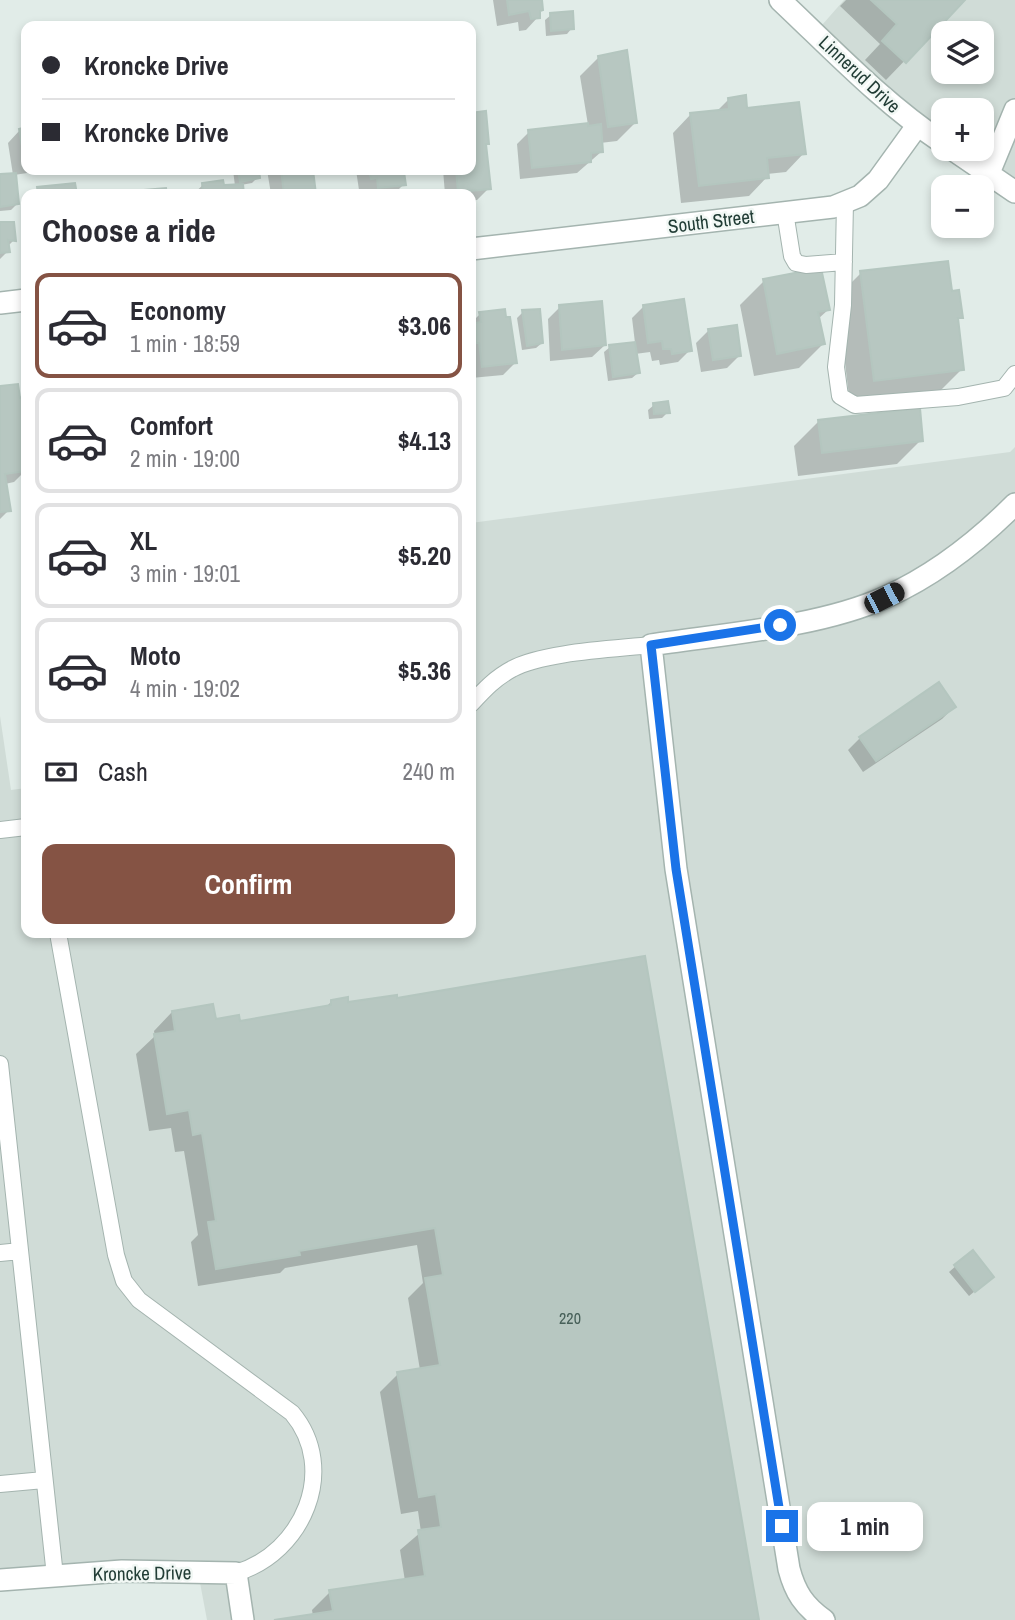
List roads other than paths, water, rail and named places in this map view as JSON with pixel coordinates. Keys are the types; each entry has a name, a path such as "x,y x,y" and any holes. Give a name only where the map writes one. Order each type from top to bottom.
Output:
{"street":[{"name":"Linnerud Drive","path":"780,0 873,88 931,135"},
{"path":"989,173 1015,110"},
{"name":"South Street","path":"476,248 833,207 860,196 878,180 917,126"},
{"path":"970,161 1015,192"},
{"path":"0,303 21,301"},
{"path":"824,1620 802,1602 793,1587 789,1569 676,869 651,645 806,621 851,610 884,598 956,557 1015,504"},
{"name":"Kroncke Drive","path":"0,1580 122,1571 236,1573"},
{"path":"236,1573 243,1620"}],"lane":[{"path":"845,202 843,304 836,367 840,396 855,405 958,397 1004,388 1015,374"},
{"path":"785,212 792,256 796,263 806,265 844,262"},
{"path":"476,699 492,681 515,667 549,657 651,645"},
{"path":"0,830 21,828"},
{"path":"59,938 116,1255 124,1281 139,1300 292,1413 302,1425 310,1442 314,1459 314,1479 303,1515 295,1529 273,1554 250,1569 236,1573"},
{"path":"0,1064 7,1198 20,1251 55,1576"},
{"path":"0,1253 20,1251"},
{"path":"0,1484 44,1480"}]}
